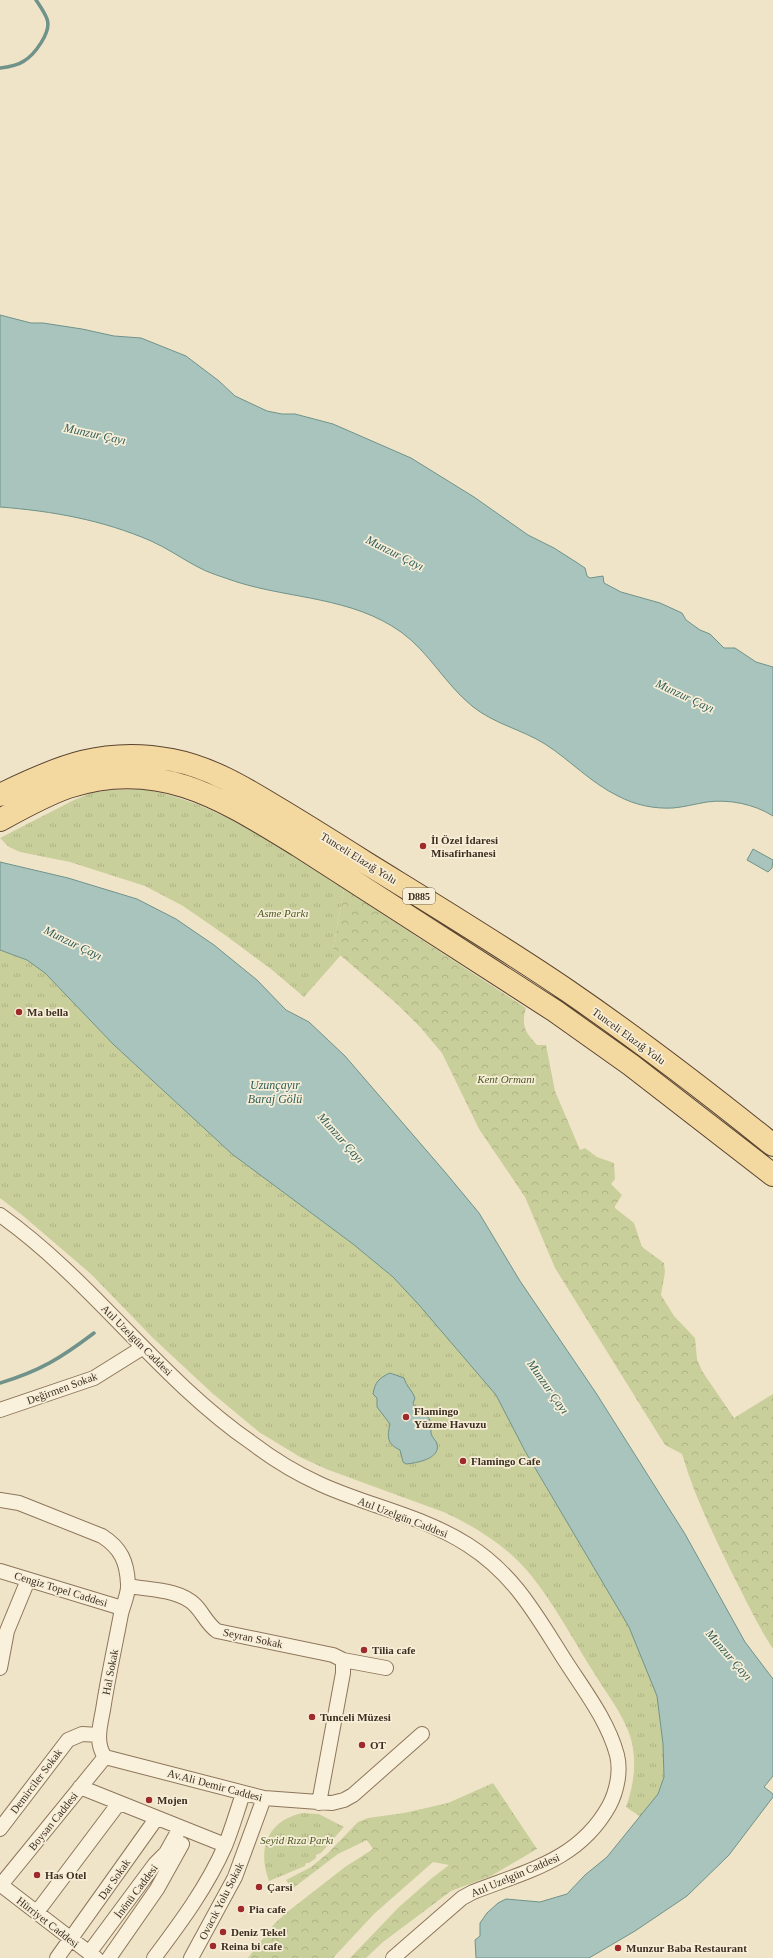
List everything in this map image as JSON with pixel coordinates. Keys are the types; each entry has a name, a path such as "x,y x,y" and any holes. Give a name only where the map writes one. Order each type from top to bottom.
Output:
{"main road":[{"name":"Tunceli Elazığ Yolu","path":"0,795 59,768 81,761 109,756 144,756 174,760 204,770 237,785 311,828 568,991 730,1110 773,1145"},
{"name":"Tunceli Elazığ Yolu","path":"0,820 67,787 111,778 142,777 167,780 195,788 299,846 555,1011 631,1065 773,1175"}],"street":[{"name":"Atıl Uzelgün Caddesi","path":"0,1215 57,1262 102,1304 142,1348 234,1431 293,1470 321,1485 440,1530 467,1544 493,1564 517,1587 594,1707 612,1740 617,1754 619,1768 617,1783 612,1800 602,1818 590,1833 567,1852 552,1861 473,1892 462,1898 393,1958"},
{"name":"Değirmen Sokak","path":"0,1410 94,1378 142,1348"},
{"path":"0,1500 19,1503 56,1517 102,1536 113,1543 120,1552 126,1569 129,1586"},
{"name":"Cengiz Topel Caddesi","path":"0,1571 122,1608"},
{"path":"0,1668 7,1630 28,1580"},
{"name":"Hal Sokak","path":"105,1757 102,1751 99,1735 122,1608 129,1586"},
{"name":"Seyran Sokak","path":"129,1586 175,1594 184,1598 195,1605 210,1626 217,1631 333,1655 343,1660 386,1668"},
{"path":"318,1802 343,1673 343,1660"},
{"name":"Demirciler Sokak","path":"0,1828 68,1740 82,1734 99,1735"},
{"name":"Av.Ali Demir Caddesi","path":"105,1757 243,1794 264,1798 332,1803 344,1800 353,1795 422,1734"},
{"name":"Boysan Caddesi","path":"0,1886 105,1757"},
{"path":"80,1787 156,1819 225,1845"},
{"path":"154,1958 193,1905 225,1845 243,1794"},
{"name":"Ovacık Yolu Sokak","path":"191,1958 235,1878 264,1798"},
{"path":"36,1912 119,1803"},
{"name":"Dar Sokak","path":"57,1958 156,1819"},
{"name":"İnönü Caddesi","path":"93,1956 154,1864 166,1853 184,1830"},
{"name":"İnönü Caddesi","path":"109,1958 157,1889 184,1830"},
{"name":"Hürriyet Caddesi","path":"0,1886 93,1956"}],"green space":[{"name":"Asme Parkı","path":"142,789 170,795 222,815 248,828 344,889 333,949 341,955 304,997 271,969 225,935 183,906 145,886 70,862 20,852 9,847 0,838 74,800 91,793 113,790"},
{"name":"Kent Ormanı","path":"344,889 526,1008 524,1020 525,1028 537,1045 546,1045 555,1091 580,1150 585,1148 597,1157 614,1163 615,1179 611,1184 622,1195 615,1208 634,1223 642,1247 664,1263 665,1272 661,1295 674,1316 695,1338 697,1359 702,1371 734,1418 773,1394 773,1649 751,1611 711,1529 692,1484 682,1454 665,1445 555,1268 525,1197 479,1129 442,1053 420,1027 397,1004 333,949"},
{"path":"0,950 27,960 45,973 113,1044 232,1154 353,1244 393,1277 496,1395 525,1451 629,1627 649,1673 657,1696 663,1744 664,1777 658,1794 641,1817 626,1807 633,1782 634,1757 631,1739 624,1721 549,1600 529,1573 511,1554 475,1529 446,1513 326,1469 300,1457 259,1432 212,1393 153,1338 91,1274 0,1198"},
{"path":"493,1783 537,1849 491,1876 451,1891 383,1942 366,1958 350,1958 399,1907 449,1865 433,1862 374,1914 333,1958 248,1958 275,1923 286,1913 345,1867 373,1849 367,1840 338,1854 292,1889 286,1880 311,1867 327,1854 358,1822 368,1818 404,1813 448,1803"},
{"name":"Seyid Rıza Parkı","path":"303,1813 319,1814 344,1827 321,1853 316,1855 316,1858 309,1863 306,1863 305,1866 269,1881 264,1858 268,1838 273,1829 281,1822"}],"water":[{"name":"Munzur Çayı","path":"0,315 31,323 43,323 82,329 114,336 141,338 186,356 219,381 235,396 267,411 282,414 295,414 333,424 411,458 474,497 528,535 554,548 585,568 587,576 590,578 603,576 604,583 621,592 660,603 682,613 686,620 700,630 710,634 724,648 735,648 756,662 773,667 773,816 758,808 741,803 724,801 707,802 673,808 645,806 631,802 599,785 545,744 480,712 453,688 429,658 411,640 382,620 342,605 258,588 216,575 157,544 114,527 58,514 0,507"},
{"path":"753,849 773,860 772,868 768,872 747,860"},
{"name":"Uzunçayır Baraj Gölü","path":"0,862 68,878 137,899 176,919 214,945 257,980 286,1010 309,1022 345,1056 479,1213 520,1281 596,1393 685,1534 745,1642 773,1679 773,1776 764,1787 773,1794 773,1797 729,1855 687,1896 635,1931 589,1958 476,1958 475,1940 480,1936 480,1923 487,1913 498,1903 506,1899 540,1902 567,1894 585,1875 607,1857 658,1794 664,1777 663,1744 657,1696 629,1627 525,1451 496,1395 393,1277 353,1244 232,1154 113,1044 45,973 27,960 0,950"},
{"name":"Flamingo Yüzme Havuzu","path":"390,1373 404,1378 415,1398 413,1403 414,1406 429,1419 431,1424 431,1433 437,1444 437,1449 432,1457 416,1463 406,1464 403,1462 400,1450 390,1443 388,1433 390,1424 377,1407 377,1398 373,1394 378,1381"}],"waterway":[{"path":"0,68 9,67 24,61 33,54 45,36 48,24 47,19 36,0"},
{"path":"0,1383 27,1374 50,1363 94,1333"}],"place":[{"name":"İl Özel İdaresi Misafirhanesi","path":"423,846"},
{"name":"Ma bella","path":"19,1012"},
{"name":"Flamingo Yüzme Havuzu","path":"406,1417"},
{"name":"Flamingo Cafe","path":"463,1461"},
{"name":"Tilia cafe","path":"364,1650"},
{"name":"Tunceli Müzesi","path":"312,1717"},
{"name":"OT","path":"362,1745"},
{"name":"Mojen","path":"149,1800"},
{"name":"Has Otel","path":"37,1875"},
{"name":"Çarsi","path":"259,1887"},
{"name":"Pia cafe","path":"241,1909"},
{"name":"Deniz Tekel","path":"223,1932"},
{"name":"Reina bi cafe","path":"213,1946"},
{"name":"Munzur Baba Restaurant","path":"618,1948"}]}
